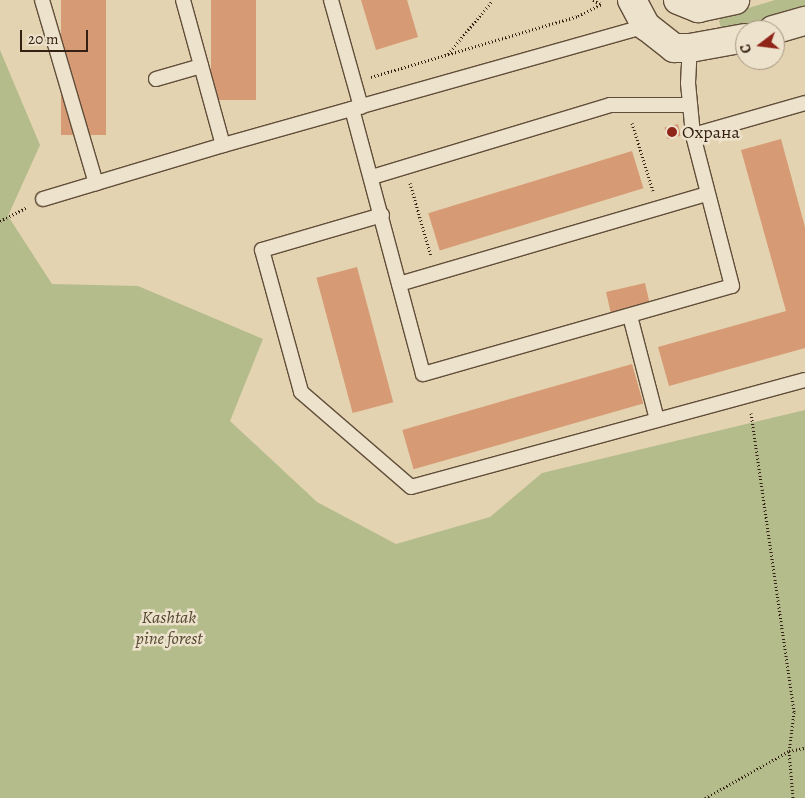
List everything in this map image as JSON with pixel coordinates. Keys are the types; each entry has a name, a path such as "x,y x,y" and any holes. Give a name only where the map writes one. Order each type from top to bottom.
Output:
{"main road":[{"path":"632,0 646,26 674,48 690,48 735,40"},
{"path":"646,26 685,3 735,0"},
{"path":"785,27 805,21"}],"lane":[{"path":"42,0 96,183"},
{"path":"183,0 222,145"},
{"path":"331,0 354,82 357,108 372,178 423,374 732,286 693,135 690,105 690,48"},
{"path":"43,199 222,145 646,26"},
{"path":"156,79 201,66"},
{"path":"693,135 805,103"},
{"path":"372,178 610,106 690,105"},
{"path":"399,284 707,194"},
{"path":"382,215 262,250 301,392 412,487 805,380"},
{"path":"630,316 657,420"}],"path":[{"path":"448,54 493,0"},
{"path":"354,82 578,16 602,4 593,0"},
{"path":"626,105 659,208"},
{"path":"405,167 436,273"},
{"path":"0,221 43,199"},
{"path":"748,395 794,712 790,751 793,798"},
{"path":"705,798 790,751 805,748"}],"green space":[{"path":"775,0 805,0 805,8 764,20 735,20 735,28 726,31 721,28 719,21 722,16"},
{"name":"Kashtak pine forest","path":"0,50 40,145 8,216 52,284 138,286 263,339 230,421 317,502 396,544 490,517 542,473 805,410 805,798 0,798"}],"building":[{"path":"61,0 106,0 106,135 61,135"},
{"path":"211,0 256,0 256,100 211,100"},
{"path":"361,0 407,0 418,37 376,50"},
{"name":"Охрана","path":"678,124 681,136 667,139 664,127"},
{"path":"781,139 805,227 805,348 669,386 658,347 786,311 741,150"},
{"path":"632,151 643,188 440,251 428,213"},
{"path":"357,267 393,402 353,413 316,278"},
{"path":"645,283 650,304 611,313 606,292"},
{"path":"632,364 643,403 414,469 402,430"}],"place":[{"name":"Охрана","path":"672,132"}]}
